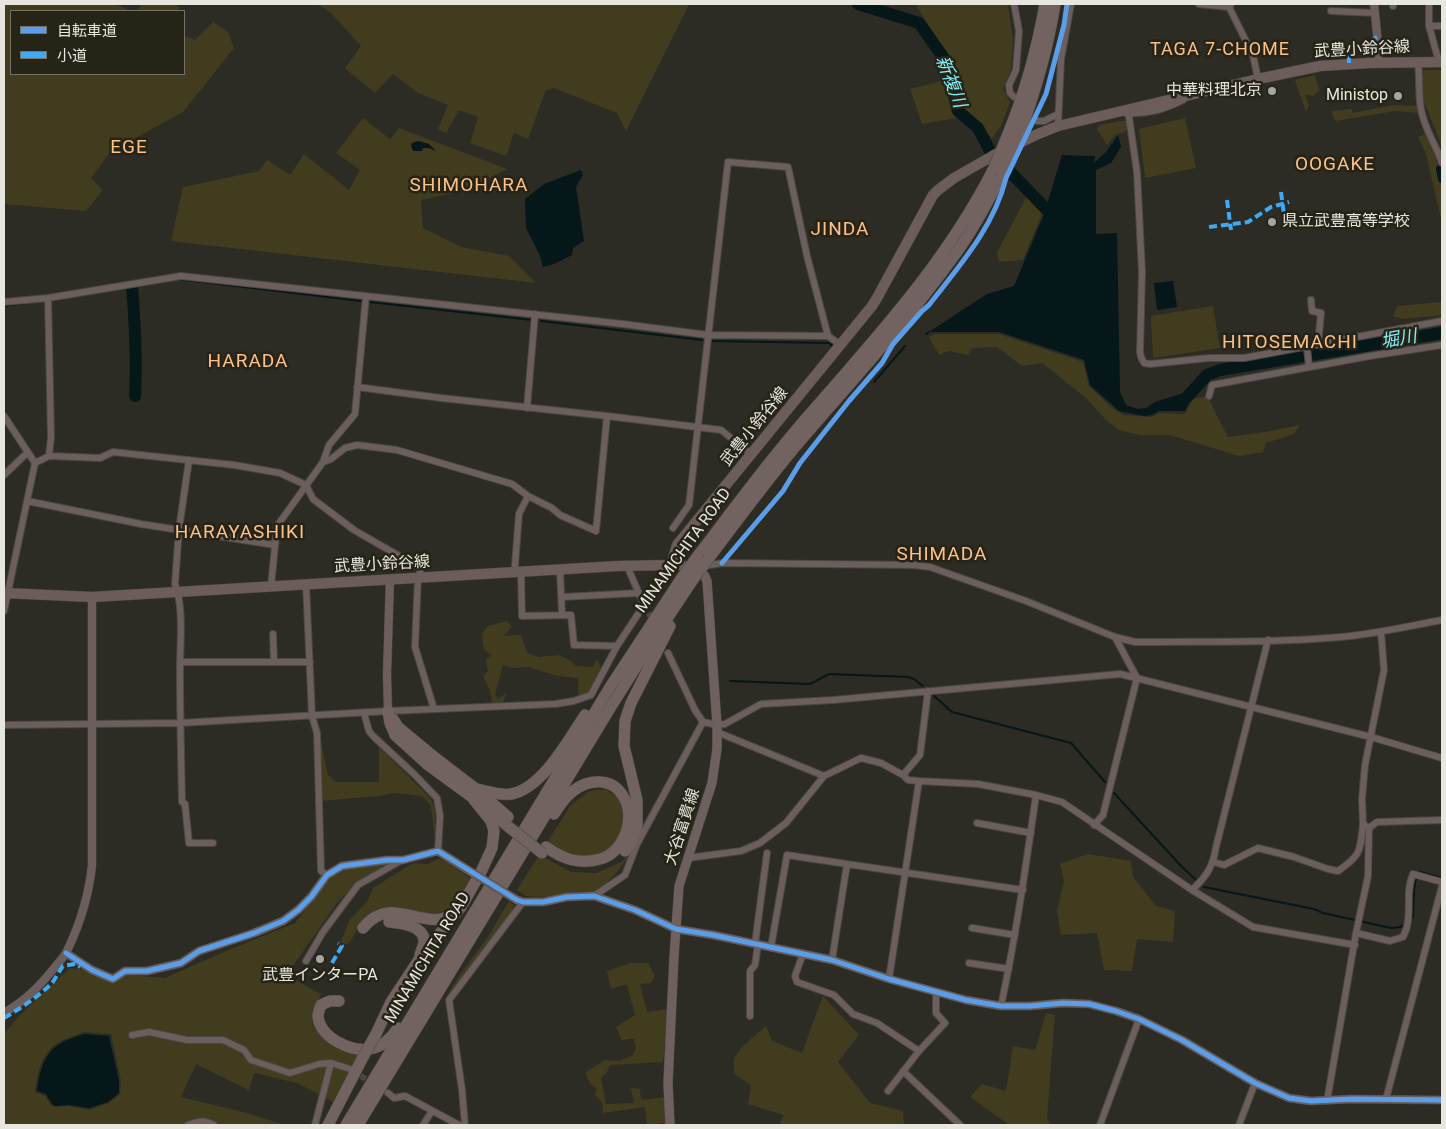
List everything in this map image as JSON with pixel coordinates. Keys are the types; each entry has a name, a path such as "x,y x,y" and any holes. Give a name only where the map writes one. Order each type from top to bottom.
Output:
{"highway":[{"name":"MINAMICHITA ROAD","path":"1013,135 1032,67 1045,4"},
{"name":"MINAMICHITA ROAD","path":"358,1125 700,561 794,448 920,302 952,259 986,207 993,170 1031,102 1042,67 1055,4"},
{"name":"MINAMICHITA ROAD","path":"346,1125 610,687 661,609 687,583"},
{"path":"388,711 398,726 557,862 580,869 593,869 606,865 627,848 633,838 637,825 637,800 624,746 625,721 631,703 663,638 689,594 687,583"},
{"path":"474,792 511,794 528,787 542,775 558,756 646,622 661,609"},
{"path":"467,946 477,940 554,813 573,791 588,782 605,782 617,788 624,797 628,813 625,838 617,849 605,858 591,862 574,861 544,850"},
{"path":"328,1125 391,1002 418,961 461,907 492,848 494,831 491,821 474,792"},
{"path":"363,928 374,917 386,913 433,920 443,919 461,907"},
{"path":"389,922 409,925 420,933 424,944 418,961"},
{"path":"339,1001 330,1001 322,1005 318,1015 326,1032 348,1048 372,1049 392,1037 445,953 453,949"}],"main road":[{"name":"武豊小鈴谷線","path":"5,593 92,597 390,578 419,578 518,569 560,570 671,565 677,545 878,298 933,195 954,178 993,170 996,154 1058,126 1129,112 1258,79 1320,66 1441,62"},
{"path":"671,565 700,561"},
{"name":"大谷富貴線","path":"670,1125 668,1082 679,886 712,783 717,749 707,581 700,561"}],"street":[{"path":"1014,4 1019,31 1016,70 1009,85 1010,93 1014,97"},
{"path":"1058,126 1061,59 1072,4"},
{"path":"1199,4 1230,5 1253,55 1258,79"},
{"path":"1374,4 1378,63"},
{"path":"1429,4 1429,26 1441,62"},
{"path":"1330,11 1375,13"},
{"path":"1429,26 1442,26"},
{"path":"1418,62 1420,108 1426,130 1438,149 1442,163"},
{"path":"1129,112 1138,172 1142,272 1140,352 1144,363 1209,358 1244,358 1442,322"},
{"path":"1037,121 1044,121 1058,114"},
{"path":"673,528 689,506 728,162 788,168 807,256 828,336"},
{"path":"4,302 48,298 181,276 535,314 708,335 828,336 841,345"},
{"path":"271,586 277,526 324,462 329,444 355,414 366,296"},
{"path":"48,298 49,456"},
{"path":"1311,300 1312,311 1321,314 1318,344"},
{"path":"528,408 535,314"},
{"path":"1209,396 1212,385 1309,366 1442,345"},
{"path":"1307,346 1309,366"},
{"path":"357,387 721,430 751,454"},
{"path":"4,416 36,463"},
{"path":"324,462 345,448 357,445 396,450 512,484 528,496 552,508 560,515 596,531 607,416"},
{"path":"4,475 28,452"},
{"path":"4,611 7,599 5,593 36,463 49,456 100,458 112,452 234,465 280,473 306,486 313,499 354,530 420,568 415,647 434,709"},
{"path":"189,460 179,529 175,584 178,592 180,625 182,802 185,804 189,843 213,843"},
{"path":"528,496 519,514 518,569 522,616 571,615 574,645 617,646"},
{"path":"27,501 122,521 275,545"},
{"path":"700,561 722,563 914,565 930,567 1135,642 1341,637 1381,632 1442,620"},
{"path":"4,725 180,722 554,704 574,701 591,695 617,646 644,605 627,566"},
{"path":"560,570 562,615"},
{"path":"388,711 387,674 390,578"},
{"path":"306,584 312,716 317,733 321,871 327,875"},
{"path":"562,597 639,593"},
{"path":"4,1013 22,1002 39,986 66,952 84,909 90,885 92,865 92,597"},
{"path":"1328,1101 1356,933 1368,876 1366,826 1362,799 1365,765 1384,670 1381,632"},
{"path":"273,634 274,662"},
{"path":"1094,825 1102,816 1137,678 1115,636"},
{"path":"1192,890 1204,879 1214,862 1216,847 1268,640"},
{"path":"668,653 695,710 703,722 824,776"},
{"path":"180,662 310,662"},
{"path":"717,728 760,704 834,700 1120,674 1371,737 1442,758"},
{"path":"903,775 920,755 928,691"},
{"path":"364,713 369,731 437,798 440,816 438,851"},
{"path":"594,896 624,875 637,844 703,722"},
{"path":"688,858 741,851 760,843 786,823 824,776 861,758 881,763 903,775 908,780 978,784 1062,802 1192,890 1253,927 1355,945"},
{"path":"889,979 919,781"},
{"path":"1000,1006 1009,969 1023,890 1036,795"},
{"path":"1366,826 1377,822 1442,820"},
{"path":"977,824 1031,832"},
{"path":"1214,862 1224,865 1258,848 1338,871 1352,861 1360,849 1366,826"},
{"path":"66,952 92,970 113,979 125,971 147,971 180,964 199,951 254,934 283,921 311,897 327,875 342,866 387,860 403,860 438,851 520,901 543,902 567,897 594,896 635,910 676,929 832,960 889,979 966,1000 1000,1006 1063,1003 1089,1004 1116,1011 1139,1019 1182,1040 1255,1083 1289,1098 1311,1101 1352,1099 1442,1100"},
{"path":"750,1016 750,971 755,964 766,853"},
{"path":"772,947 787,855 1023,890"},
{"path":"306,961 323,932 358,885 403,860"},
{"path":"832,960 847,864"},
{"path":"1356,933 1390,941 1403,937 1408,928 1410,881 1413,874 1442,882"},
{"path":"1386,1099 1442,886"},
{"path":"464,1125 462,1090 449,1000 520,901"},
{"path":"972,928 1015,935"},
{"path":"803,954 795,976 797,982 834,994 853,1014 877,1023 919,1051"},
{"path":"969,962 1009,969"},
{"path":"888,1091 919,1051 945,1023 936,1012 936,992"},
{"path":"1100,1125 1139,1019"},
{"path":"132,1035 149,1032 187,1040 223,1040 244,1050 251,1060 290,1073 319,1064 331,1063 350,1069"},
{"path":"315,1125 331,1063"},
{"path":"903,1071 960,1125"},
{"path":"1239,1125 1255,1083"},
{"path":"388,1093 394,1098 405,1096 459,1125"},
{"path":"423,1125 432,1110"},
{"path":"188,1125 198,1121 214,1125"}],"shaded area":[{"path":"4,4 115,4 129,10 10,10 10,75 185,75 185,35 195,40 213,22 228,32 234,48 183,112 110,152 91,178 103,190 86,211 4,204"},
{"path":"141,4 173,4 180,7 178,10 138,10"},
{"path":"317,4 689,4 626,131 617,113 554,88 546,90 528,139 514,133 506,156 470,143 478,117 459,110 446,133 438,129 448,105 418,93 393,74 375,93 345,68 361,46 331,13"},
{"path":"915,4 1008,4 1013,41 1011,69 1003,89 1010,102 1001,126 992,138 961,109 956,67"},
{"path":"1423,70 1442,70 1442,147 1423,99"},
{"path":"1315,75 1319,90 1313,96 1305,94 1309,105 1306,112 1295,80"},
{"path":"946,80 956,118 922,124 910,89"},
{"path":"1394,105 1418,106 1419,113 1395,111 1335,121 1331,111 1352,109 1353,113"},
{"path":"363,118 390,139 399,128 507,169 467,190 421,200 423,228 461,247 509,256 536,283 171,241 183,187 259,171 267,160 290,175 304,154 349,190 360,170 336,153"},
{"path":"1185,118 1196,168 1145,178 1139,129"},
{"path":"1127,121 1129,127 1124,132 1115,135 1107,145 1097,129 1100,125"},
{"path":"1425,134 1434,150 1442,181 1442,223 1426,154 1418,137"},
{"path":"1118,135 1121,147 1111,163 1096,170 1096,234 1117,233 1120,392 1126,405 1138,409 1146,408 1155,402 1187,392 1190,401 1185,411 1159,411 1152,415 1144,416 1119,411 1090,385 1084,360 999,332 929,332 987,294 1014,286 1044,214 1062,155 1095,156 1094,163 1106,152"},
{"path":"418,141 429,144 436,151 423,148 422,151 413,151 412,143"},
{"path":"581,170 583,175 576,187 584,241 573,248 572,255 543,267 540,256 526,228 525,199 544,184"},
{"path":"1027,196 1041,207 1041,216 1023,260 999,262 997,252"},
{"path":"1173,281 1177,307 1157,310 1154,283"},
{"path":"1442,302 1442,315 1403,319 1393,316 1397,306"},
{"path":"1213,306 1220,348 1153,358 1151,316"},
{"path":"935,334 999,334 1083,362 1089,386 1112,408 1124,415 1152,417 1160,413 1185,414 1193,399 1208,396 1228,437 1300,425 1294,434 1266,443 1263,452 1239,456 1170,435 1140,435 1119,430 1106,420 1086,398 1042,363 1022,366 997,347 972,348 968,355 949,351 939,355 929,337"},
{"path":"507,621 512,627 503,636 521,635 527,653 539,657 559,655 576,666 593,667 597,659 602,670 589,693 578,697 578,678 558,676 528,667 513,668 503,665 495,694 498,699 507,693 503,702 493,705 489,688 483,676 488,671 486,659 492,655 484,650 482,633 488,626"},
{"path":"318,742 321,742 328,775 336,782 379,782 379,747 431,799 435,811 435,842 430,804 422,796 394,793 320,801"},
{"path":"606,789 620,799 625,818 620,835 609,851 590,855 570,855 548,841 571,805 590,791"},
{"path":"637,840 620,868 597,892 576,892 538,897 526,896 517,890 539,855 571,872 597,873 623,861"},
{"path":"1088,854 1131,861 1133,877 1156,906 1175,911 1173,942 1137,939 1132,971 1104,970 1097,933 1061,935 1057,910 1064,881 1060,864"},
{"path":"437,859 445,860 470,878 468,885 449,909 431,915 398,907 377,909 362,921 350,942 346,945 341,942 349,921 368,900 373,888 413,863 428,864"},
{"path":"390,865 356,884 337,903 290,970 297,981 321,994 314,1009 338,1047 358,1055 333,1102 297,1083 254,1073 249,1090 196,1064 181,1097 247,1113 285,1125 4,1125 4,1034 20,1015 70,968 165,978 295,923 328,879 344,868","holes":["83,1032 111,1034 121,1081 120,1094 109,1103 89,1110 69,1106 55,1107 51,1105 45,1096 35,1092 41,1065 52,1047"]},
{"path":"509,901 514,905 512,911 447,996 489,935"},
{"path":"630,963 648,963 655,976 651,983 640,984 647,1012 668,1009 663,1062 610,1065 607,1072 601,1078 606,1104 634,1103 631,1088 640,1089 641,1100 665,1097 666,1123 647,1125 645,1107 603,1113 602,1102 595,1095 596,1088 590,1083 586,1075 586,1072 605,1060 619,1061 633,1055 636,1047 634,1039 622,1041 616,1027 635,1015 627,985 611,989 607,971"},
{"path":"823,996 859,1035 838,1062 870,1103 903,1111 904,1125 779,1125 784,1115 748,1104 751,1085 734,1072 734,1058 742,1047 766,1026 772,1041 802,1053"},
{"path":"1046,1013 1055,1015 1047,1118 1051,1125 1009,1125 970,1097 982,1084 1006,1091 1013,1046 1035,1050"},
{"path":"84,1034 109,1036 119,1081 119,1093 108,1102 89,1108 69,1105 55,1106 46,1094 37,1091 45,1060 58,1045"}],"waterway":[{"name":"新複川","path":"858,4 919,23 946,61 958,111 978,128 990,151 1046,209"},
{"path":"1440,169 1442,179"},
{"path":"177,279 361,301"},
{"path":"132,286 136,368 135,396"},
{"path":"370,302 532,320"},
{"path":"4,306 26,303"},
{"path":"541,321 702,340"},
{"name":"堀川","path":"1188,396 1207,375 1220,370 1442,333"},
{"path":"713,341 829,343 832,346"},
{"path":"874,382 905,346"},
{"path":"730,681 810,684 829,674 908,677 923,686"},
{"path":"934,696 952,712 1071,743 1105,782"},
{"path":"1114,793 1195,879"},
{"path":"1418,874 1420,872 1442,878"},
{"path":"1410,919 1413,917 1416,878"},
{"path":"1204,887 1314,909 1323,913 1391,928 1406,924"}],"tunnel":[{"path":"644,605 653,621"},
{"path":"353,1071 374,1084"}],"marked path":[{"path":"1349,63 1349,54 1377,37"},
{"path":"1281,192 1285,222"},
{"path":"1227,200 1231,230"},
{"path":"1209,227 1248,222 1271,207 1289,202"},
{"path":"332,963 342,946 338,943"},
{"path":"4,1018 47,988 63,966 75,964 80,967"}],"cycle path":[{"path":"722,563 783,491 800,463 882,363 893,344 929,305 985,229 1001,196 1006,178 1046,94 1064,25 1067,4"},
{"path":"66,953 92,970 113,979 125,971 147,971 181,963 199,951 254,933 283,921 311,897 327,875 342,866 387,860 403,860 438,851 523,902 543,902 567,897 594,896 635,910 676,929 832,960 889,979 966,1000 1001,1006 1063,1003 1089,1004 1116,1011 1139,1019 1182,1040 1255,1083 1289,1098 1311,1101 1352,1099 1442,1100"}],"place":[{"name":"中華料理北京","path":"1272,91"},
{"name":"Ministop","path":"1398,96"},
{"name":"県立武豊高等学校","path":"1272,222"},
{"name":"武豊インターPA","path":"320,959"}],"district":[{"name":"TAGA 7-CHOME","path":"1220,50"},
{"name":"EGE","path":"129,148"},
{"name":"OOGAKE","path":"1335,165"},
{"name":"SHIMOHARA","path":"469,186"},
{"name":"JINDA","path":"840,230"},
{"name":"HITOSEMACHI","path":"1290,343"},
{"name":"HARADA","path":"248,362"},
{"name":"HARAYASHIKI","path":"240,533"},
{"name":"SHIMADA","path":"942,555"}]}
